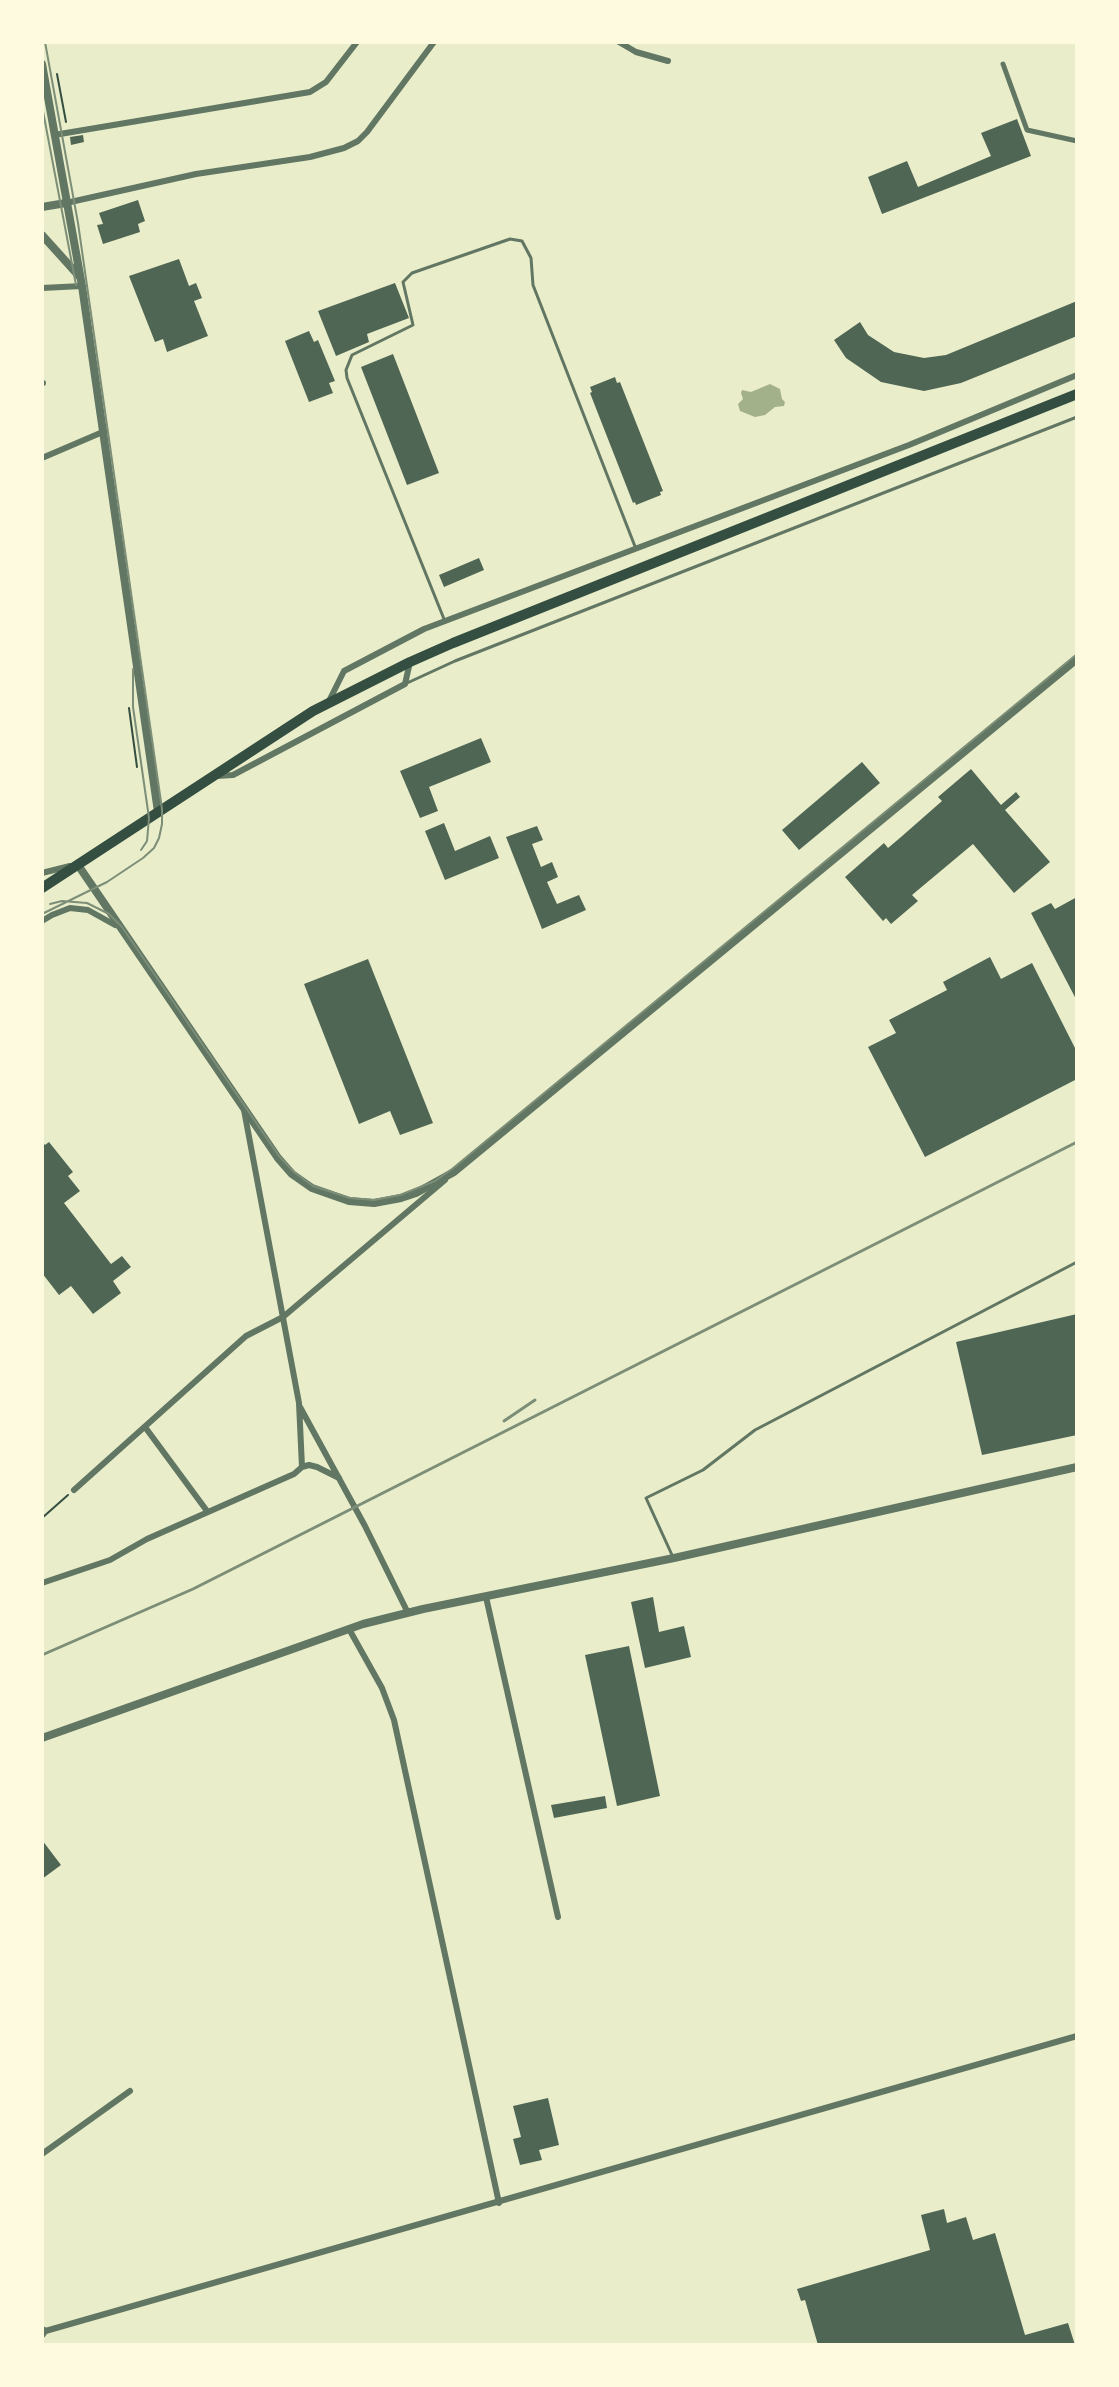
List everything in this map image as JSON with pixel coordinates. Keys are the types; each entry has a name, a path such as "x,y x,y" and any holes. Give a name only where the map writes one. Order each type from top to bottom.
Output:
{"main road":[{"path":"42,888 328,703 410,662 1077,394"}],"street":[{"path":"54,135 310,92 326,82 357,42"},
{"path":"42,207 196,174 310,157 344,148 367,132 434,42"},
{"path":"619,42 636,52 668,61"},
{"path":"42,64 105,431 158,812"},
{"path":"1003,64 1027,130 1077,141"},
{"path":"42,235 82,283"},
{"path":"42,288 82,283"},
{"path":"328,703 344,671 424,629 909,445 1077,375"},
{"path":"42,458 105,431"},
{"path":"74,1490 246,1336 283,1317 454,1172 1077,659"},
{"path":"213,776 233,775 405,684 410,662"},
{"path":"42,873 78,865 244,1109 292,1174 312,1188 335,1198 363,1203 401,1198 454,1172"},
{"path":"42,921 70,908 88,910 112,922 125,934"},
{"path":"244,1109 299,1403 302,1467"},
{"path":"299,1403 408,1613"},
{"path":"145,1427 207,1511"},
{"path":"42,1583 110,1560 147,1539 294,1474 302,1467 317,1467 339,1478"},
{"path":"42,1738 349,1629 408,1613 674,1558 1077,1467"},
{"path":"486,1597 558,1917"},
{"path":"349,1629 382,1688 394,1720 499,2203"},
{"path":"43,2332 1077,2036"},
{"path":"42,2154 130,2091"}],"lane":[{"path":"445,622 347,378 348,361 352,355 413,325 403,282 412,273 510,239 522,241 531,258 533,285 636,549"},
{"path":"405,684 455,661 1077,417"},
{"path":"674,1558 646,1498 703,1470 755,1430 1077,1262"}],"path":[{"path":"57,74 66,122"},
{"path":"129,708 137,767"},
{"path":"42,1518 74,1490"}],"shaded area":[{"path":"770,384 780,389 784,406 755,417 740,411 738,404 743,399 742,390 751,392"}],"building":[{"path":"1017,119 1031,156 882,214 868,177 907,161 918,187 991,156 981,133"},
{"path":"83,135 84,142 71,145 70,137"},
{"path":"138,200 145,221 138,224 140,232 103,244 97,225 103,224 99,213"},
{"path":"179,259 189,286 196,283 202,298 194,301 208,336 167,352 163,339 155,342 129,276"},
{"path":"395,283 409,318 367,334 369,342 336,356 318,311"},
{"path":"1077,301 1077,336 961,383 924,391 881,382 846,358 834,340 860,322 868,335 894,352 924,358 946,355"},
{"path":"309,331 314,342 318,340 335,381 329,383 333,393 309,402 285,341"},
{"path":"393,354 439,473 407,485 361,367"},
{"path":"615,377 617,383 620,382 663,491 661,495 636,505 590,393 590,387"},
{"path":"479,558 484,570 444,587 439,575"},
{"path":"481,738 491,762 429,787 438,811 420,818 400,771"},
{"path":"862,762 880,783 799,850 782,830"},
{"path":"971,769 1001,805 1016,792 1020,797 1005,810 1050,862 1014,893 973,844 912,895 918,901 891,924 886,918 883,921 845,877 884,843 888,848 901,837 942,801 938,797"},
{"path":"444,823 455,851 490,836 499,858 445,880 425,831"},
{"path":"537,826 543,840 532,844 541,867 552,862 558,877 547,882 557,904 579,895 586,910 542,929 506,837"},
{"path":"1077,897 1077,1001 1031,913 1051,903 1055,909"},
{"path":"990,957 1001,979 1032,963 1077,1052 1077,1079 925,1157 868,1047 896,1033 889,1020 947,990 943,982"},
{"path":"368,959 433,1123 400,1135 390,1111 359,1124 304,984"},
{"path":"42,1141 45,1145 49,1142 73,1172 68,1176 80,1191 64,1203 111,1264 122,1256 131,1267 113,1281 121,1293 93,1314 71,1286 59,1295 42,1273"},
{"path":"1077,1314 1077,1435 982,1455 956,1342"},
{"path":"653,1597 659,1632 684,1626 691,1657 645,1668 631,1602"},
{"path":"629,1646 660,1796 617,1806 585,1655"},
{"path":"605,1796 607,1808 554,1818 551,1805"},
{"path":"42,1840 61,1865 42,1879"},
{"path":"548,2098 559,2145 539,2150 542,2160 520,2165 513,2139 521,2137 513,2106"},
{"path":"944,2209 947,2223 966,2217 973,2240 995,2233 1025,2335 1068,2323 1075,2345 818,2345 805,2300 801,2301 797,2289 930,2250 921,2215"}],"tram line":[{"path":"42,914 107,882 143,858 154,848 162,824 78,223 45,42"},
{"path":"42,106 76,285"},
{"path":"50,904 62,901 87,903 109,914 122,927 279,1156 294,1172 313,1186 350,1198 374,1200 400,1195 435,1181 452,1169 1077,654"},
{"path":"133,669 133,707 149,818 147,841 141,850"}],"railway":[{"path":"42,1655 193,1589 1077,1142"},
{"path":"504,1421 535,1400"}]}
